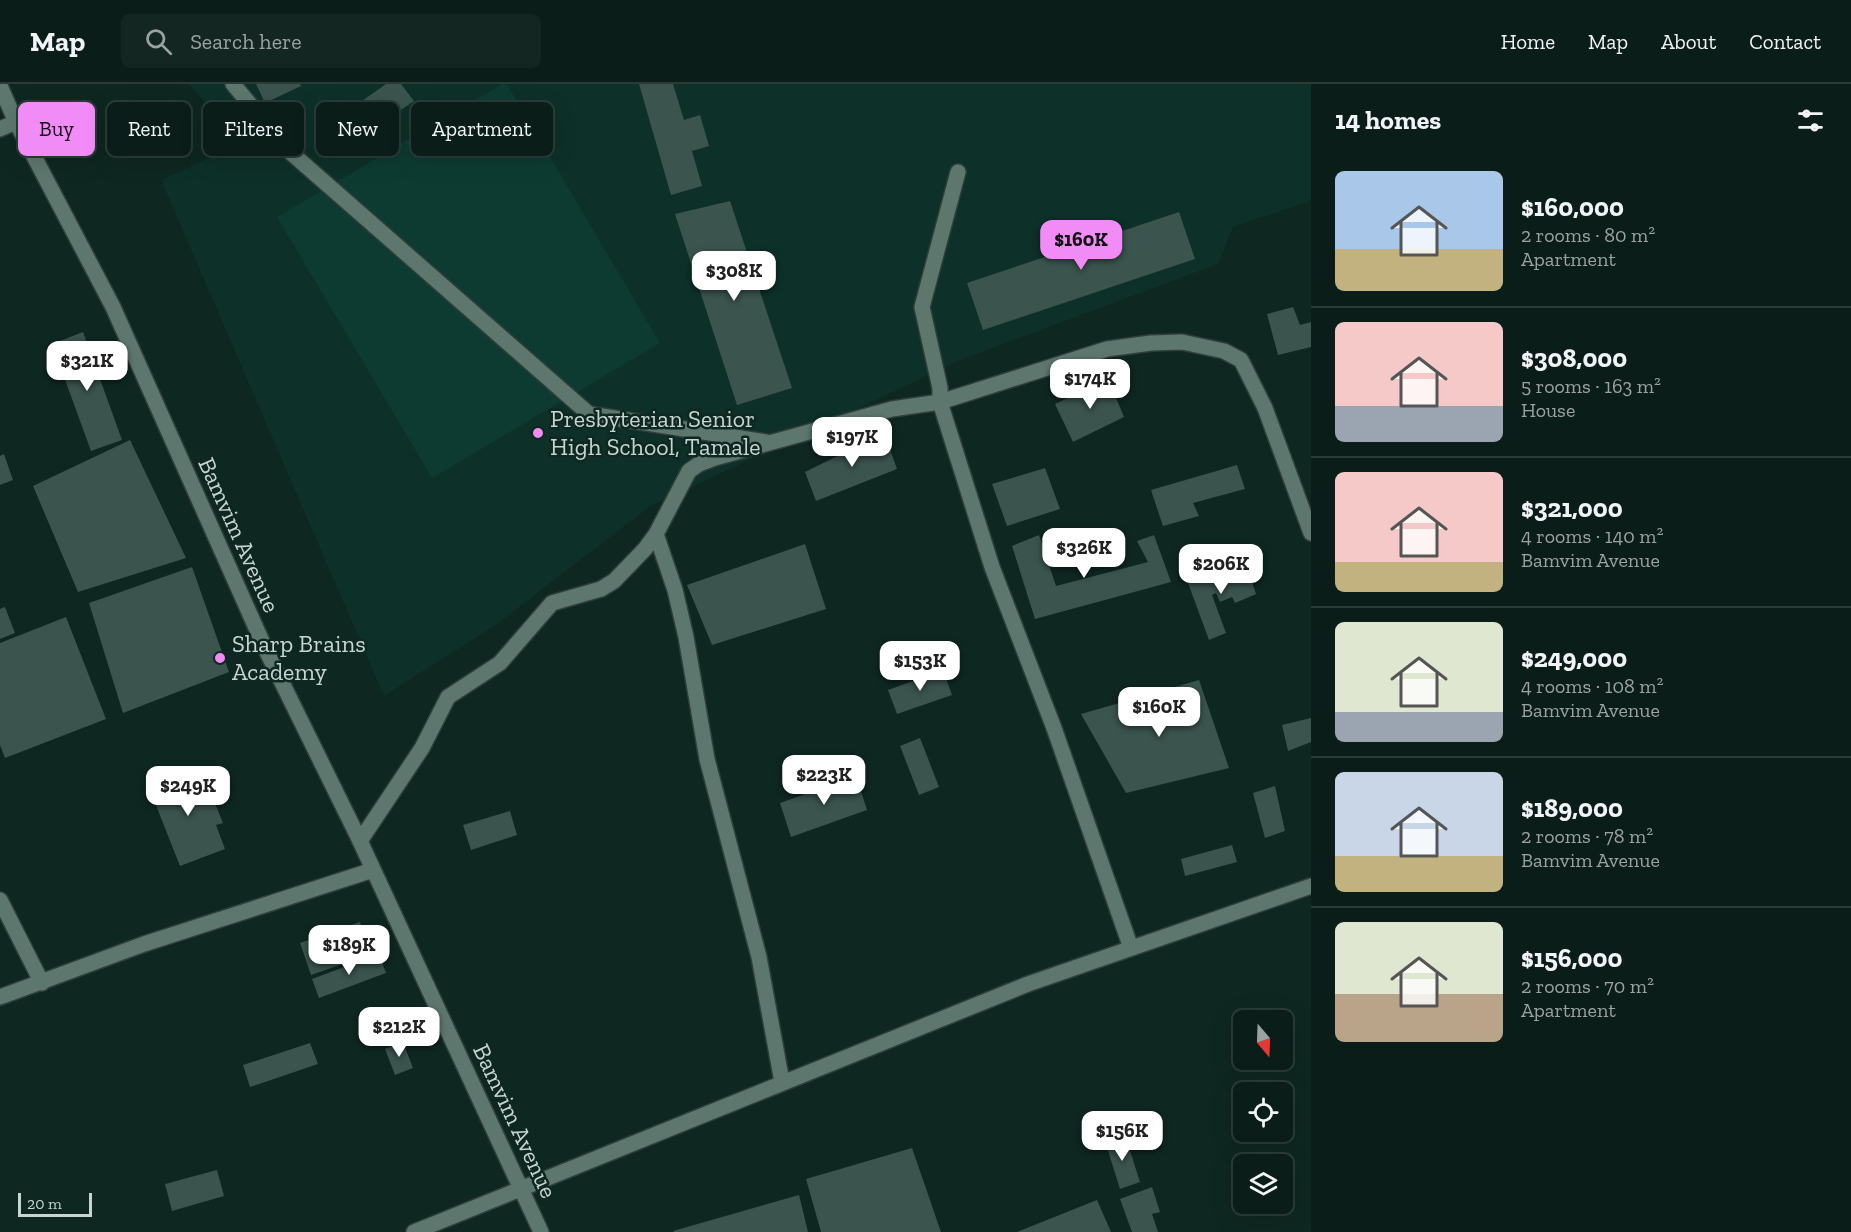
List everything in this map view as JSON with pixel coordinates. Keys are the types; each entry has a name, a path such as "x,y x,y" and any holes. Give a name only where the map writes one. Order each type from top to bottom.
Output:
{"street":[{"path":"233,84 289,151 589,414 766,442"},
{"name":"Bamvim Avenue","path":"0,86 16,122 113,307 265,648 360,841 541,1232"},
{"path":"0,129 16,122"},
{"path":"958,172 922,307 940,388 940,402 992,567 1054,728 1131,948"},
{"path":"360,841 422,748 448,697 460,687 500,663 552,603 601,589 614,581 656,534 689,471 715,458 766,442 892,409 940,402 1107,349 1151,343 1182,342 1224,351 1241,360 1265,408 1311,533"},
{"path":"656,534 681,614 707,759 759,957 782,1082"},
{"path":"0,997 144,944 373,870"},
{"path":"414,1232 1028,984 1311,886"},
{"path":"0,900 42,983"}],"shaded area":[{"name":"Presbyterian Senior High School, Tamale","path":"189,84 1311,84 1311,201 1233,227 1218,264 963,359 649,507 497,624 384,696 161,180 214,156 304,156 304,102 205,102"},
{"path":"502,84 507,84 518,102 472,102"},
{"path":"411,138 411,156 550,156 660,343 432,478 277,217 380,156 399,156 399,145"}],"building":[{"path":"256,84 300,84 301,86 267,102 265,102"},
{"path":"386,84 401,84 414,101 399,111 399,102 360,102"},
{"path":"639,84 673,84 684,120 700,115 709,146 692,151 702,186 671,195"},
{"path":"730,201 792,388 737,405 675,214"},
{"path":"1179,212 1195,259 983,330 967,283"},
{"path":"1293,307 1300,325 1311,322 1311,347 1278,355 1267,314"},
{"path":"83,332 122,440 91,451 52,344"},
{"path":"1108,379 1124,417 1073,442 1055,404"},
{"path":"884,433 897,469 816,501 805,472"},
{"path":"130,440 186,558 78,592 33,486"},
{"path":"4,454 13,480 0,485 0,456"},
{"path":"1237,465 1245,489 1193,503 1199,516 1163,526 1151,490"},
{"path":"1045,468 1060,509 1007,526 992,484"},
{"path":"1039,535 1056,586 1148,562 1137,541 1154,535 1171,582 1035,619 1012,546"},
{"path":"805,544 826,609 712,645 687,585"},
{"path":"1245,561 1256,594 1235,603 1232,597 1220,602 1216,593 1212,595 1226,633 1209,640 1188,583"},
{"path":"192,567 229,672 123,713 89,603"},
{"path":"5,607 15,633 0,639 0,609"},
{"path":"66,617 106,719 5,758 0,745 0,643"},
{"path":"943,670 952,695 897,714 888,690"},
{"path":"1199,680 1229,768 1126,793 1081,714"},
{"path":"1311,718 1311,742 1288,751 1282,725"},
{"path":"920,738 939,787 919,795 900,746"},
{"path":"192,767 204,799 212,796 223,823 216,825 225,849 180,866 148,785"},
{"path":"856,776 867,810 791,837 780,803"},
{"path":"1275,786 1285,831 1265,838 1253,793"},
{"path":"510,811 517,835 471,850 463,825"},
{"path":"1232,845 1237,862 1185,876 1181,859"},
{"path":"360,922 371,954 311,975 300,943"},
{"path":"379,954 386,973 319,998 312,979"},
{"path":"403,1042 413,1068 395,1075 385,1049"},
{"path":"310,1043 318,1064 250,1087 243,1065"},
{"path":"1125,1135 1140,1182 1120,1189 1105,1141"},
{"path":"912,1148 941,1232 821,1232 806,1179"},
{"path":"217,1170 224,1196 172,1211 165,1184"},
{"path":"1152,1187 1160,1212 1152,1214 1158,1232 1132,1232 1120,1199"},
{"path":"799,1195 808,1232 673,1231"},
{"path":"1097,1200 1111,1232 1017,1232"}],"place":[{"name":"Presbyterian Senior High School, Tamale","path":"538,433"},
{"name":"Sharp Brains Academy","path":"220,658"}]}
